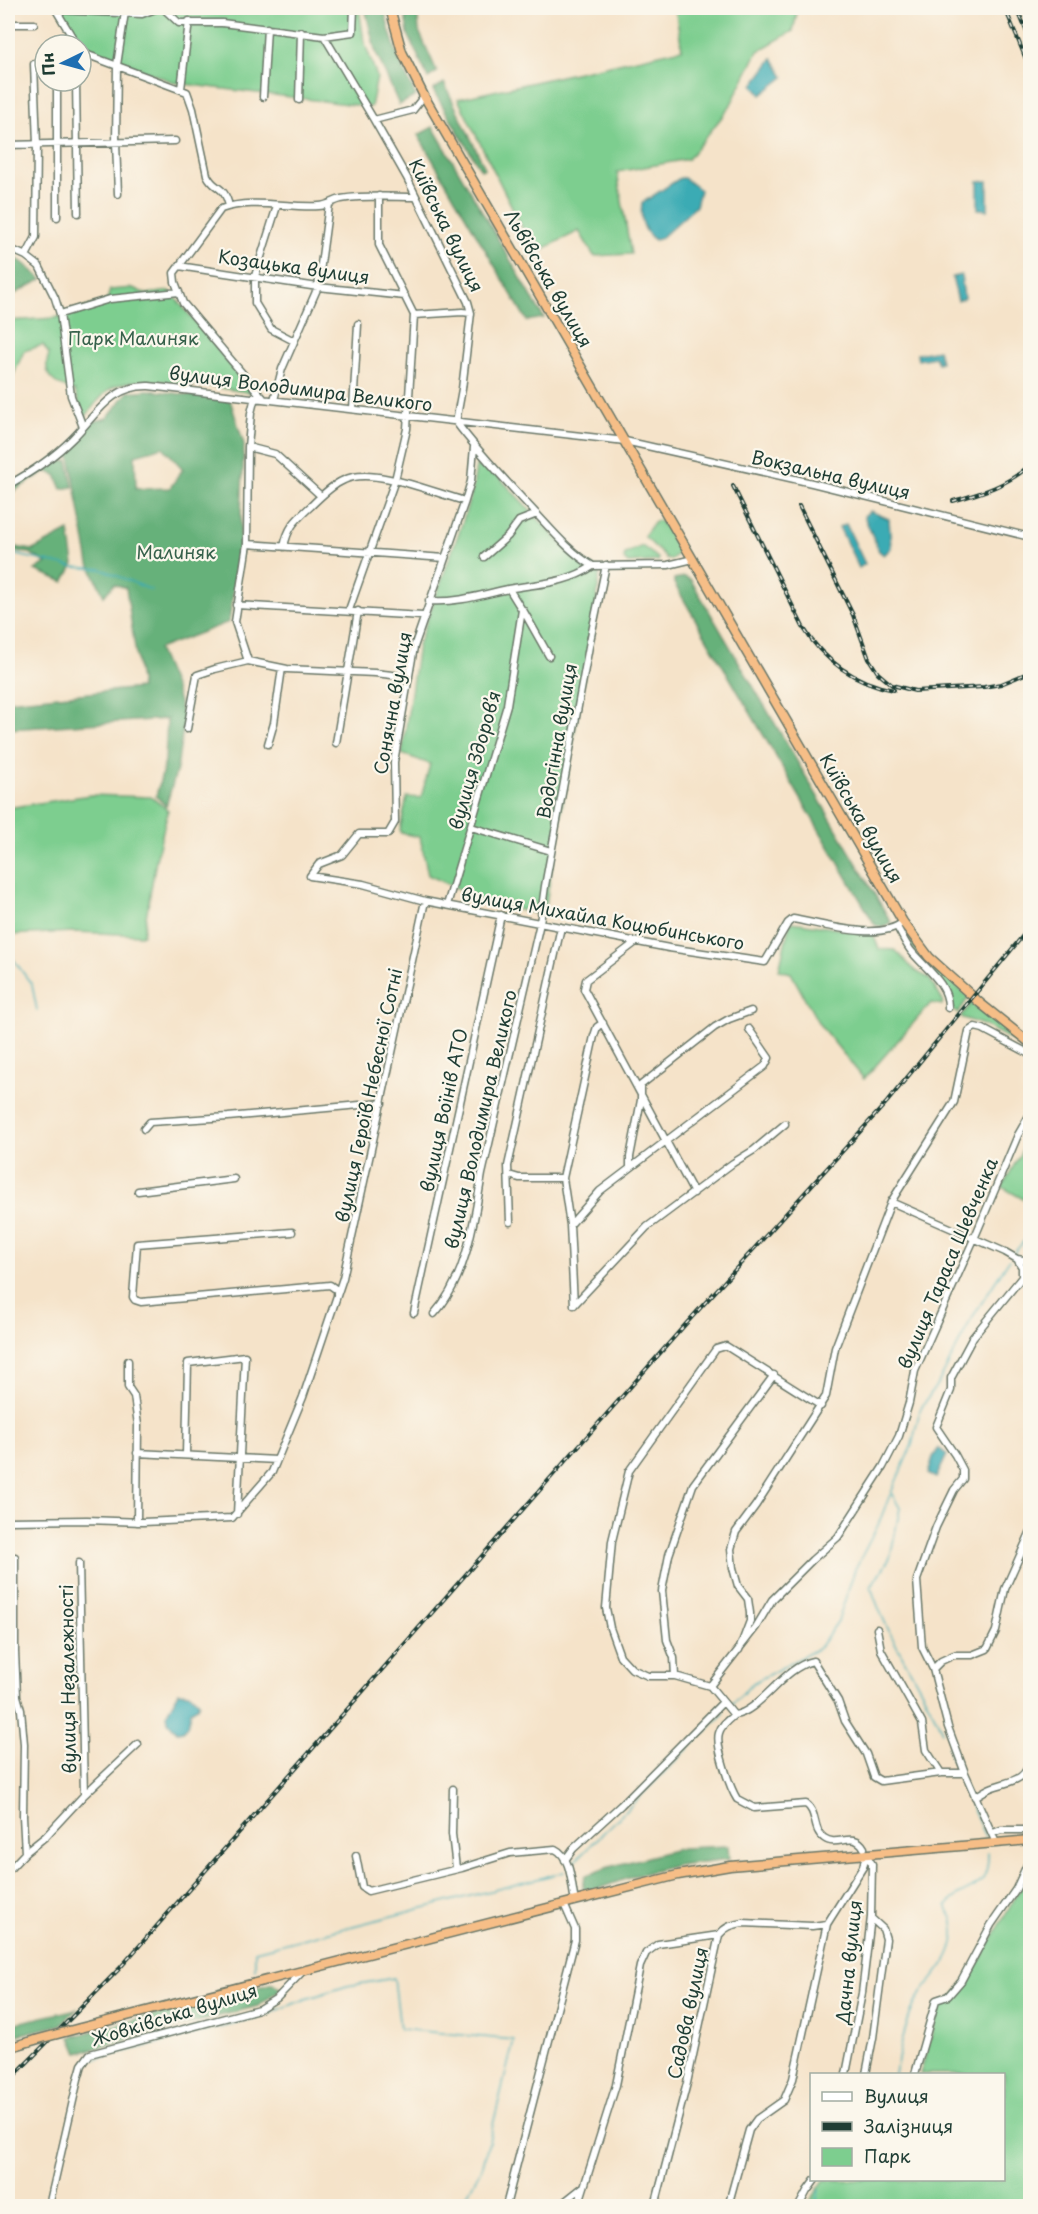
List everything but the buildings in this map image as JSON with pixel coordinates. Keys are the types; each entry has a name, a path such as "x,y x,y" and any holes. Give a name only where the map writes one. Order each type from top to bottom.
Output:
{"highway":[{"name":"Львівська вулиця","path":"390,8 402,52 423,96 704,577"},
{"name":"Київська вулиця","path":"704,577 900,924 930,957 980,1003 1030,1043"},
{"path":"8,2048 703,1870 865,1851 1030,1840"}],"street":[{"path":"70,33 56,10 142,14 158,8"},
{"path":"163,8 179,22 267,28 324,36 353,32 354,8"},
{"path":"118,195 117,65 125,12"},
{"path":"181,88 189,21"},
{"path":"8,24 34,24"},
{"path":"263,97 267,28"},
{"path":"299,99 302,32"},
{"name":"Київська вулиця","path":"324,36 416,197 468,302 471,313 456,422"},
{"path":"93,57 187,92 207,175 211,182 224,191 229,206"},
{"path":"26,256 36,237 35,93"},
{"path":"57,93 57,217"},
{"path":"76,93 78,213"},
{"path":"374,120 413,110 423,96"},
{"path":"8,145 175,141"},
{"path":"264,399 183,303 174,273 221,209 229,206 263,204 322,206 338,200 379,196 416,197"},
{"path":"349,610 395,480 407,429 414,315 379,245 379,196"},
{"path":"274,400 282,369 318,287 329,204"},
{"path":"277,206 255,276 255,303 272,329 294,341"},
{"path":"8,248 26,256 42,270 60,314 71,396 83,427"},
{"name":"Козацька вулиця","path":"179,266 318,287 405,296"},
{"path":"60,314 110,299 179,292"},
{"path":"414,315 471,313"},
{"path":"353,409 358,324"},
{"name":"вулиця Володимира Великого","path":"8,485 57,452 113,395 129,387 149,386 255,397 625,441"},
{"path":"248,661 235,622 247,544 248,447 255,397"},
{"path":"456,422 474,447 570,550 593,566"},
{"name":"Вокзальна вулиця","path":"625,441 812,483 1030,537"},
{"path":"248,447 275,454 321,496"},
{"name":"Сонячна вулиця","path":"310,876 319,864 342,855 359,834 388,834 395,822 394,762 414,647 471,481 474,447"},
{"path":"284,547 287,533 294,521 321,496 343,480 361,475 395,480 465,501"},
{"path":"484,557 508,536 519,521 537,514"},
{"path":"247,544 445,558"},
{"path":"429,601 445,602 473,598 509,589 539,585 579,576 593,566 668,565 693,559"},
{"name":"Водогінна вулиця","path":"540,923 551,850 606,565"},
{"path":"509,589 549,656"},
{"path":"236,605 423,616"},
{"name":"вулиця Здоровʼя","path":"447,905 507,705 522,609"},
{"path":"336,743 358,611"},
{"path":"187,729 196,675 248,661 282,668 409,677"},
{"path":"268,744 274,723 282,668"},
{"path":"471,827 551,850"},
{"name":"вулиця Михайла Коцюбинського","path":"310,876 363,884 425,901 636,942 765,962 788,922 793,920 875,932 900,924"},
{"name":"вулиця Героїв Небесної Сотні","path":"237,1514 273,1472 303,1397 346,1268 425,901"},
{"name":"вулиця Воїнів АТО","path":"414,1313 501,915"},
{"name":"вулиця Володимира Великого","path":"434,1314 446,1301 463,1260 540,923"},
{"path":"900,924 910,951 936,977 946,991 948,1008"},
{"name":"вулиця Володимира Великого","path":"510,1222 508,1166 561,927"},
{"path":"636,942 586,980 584,989 694,1193"},
{"path":"630,1167 641,1085 707,1033 729,1019 751,1011"},
{"path":"603,1023 597,1027 594,1036 563,1178 570,1225 574,1305 643,1231 733,1163 754,1150 785,1124"},
{"path":"739,1650 750,1621 750,1613 747,1599 738,1586 733,1568 731,1549 736,1532 826,1396 835,1348 891,1202 954,1102 967,1035 975,1027 983,1029 1030,1054"},
{"path":"570,1225 600,1191 765,1066 769,1058 749,1029"},
{"path":"144,1130 150,1122 382,1103"},
{"name":"вулиця Тараса Шевченка","path":"710,1686 756,1627 772,1600 838,1538 883,1467 899,1436 909,1403 915,1371 1018,1135 1030,1114"},
{"path":"509,1175 519,1178 563,1178"},
{"path":"138,1191 234,1179"},
{"path":"891,1202 993,1246 1017,1259 1030,1261"},
{"path":"292,1232 137,1244 133,1297 141,1302 330,1285 337,1290 337,1295"},
{"path":"996,1843 964,1773 948,1727 933,1669 922,1647 917,1580 936,1527 954,1490 963,1479 963,1470 956,1455 936,1427 951,1390 951,1378 973,1337 1022,1277 1022,1268 1017,1259"},
{"path":"734,1715 710,1686 675,1676 648,1676 632,1669 620,1656 606,1608 612,1541 629,1471 716,1349 726,1346 821,1406"},
{"path":"8,1521 140,1522 232,1518 237,1514 245,1356 188,1363 186,1455"},
{"path":"128,1361 128,1387 134,1396 136,1408 140,1522"},
{"path":"675,1676 674,1658 667,1640 662,1591 669,1555 693,1485 774,1375"},
{"path":"137,1453 277,1460"},
{"path":"933,1669 941,1661 954,1655 972,1655 987,1649 996,1631 1005,1589 1030,1533"},
{"path":"15,1557 15,1652 17,1696 21,1710 24,1744 25,1854"},
{"name":"вулиця Незалежності","path":"79,1563 84,1795"},
{"path":"877,1629 881,1650 922,1723 927,1750 940,1773"},
{"path":"728,2206 750,2130 757,2119 784,2100 793,2079 827,1924 863,1868 865,1851 856,1840 832,1841 824,1838 819,1833 812,1810 806,1804 758,1808 739,1802 734,1796 723,1759 718,1734 722,1726 734,1715 749,1709 804,1664 813,1661 838,1701 845,1721 866,1754 874,1777 881,1781 940,1773 964,1773"},
{"path":"565,1860 573,1849 621,1805 723,1702"},
{"path":"8,1871 138,1744"},
{"path":"975,1797 990,1787 1017,1780 1026,1771 1030,1759"},
{"path":"453,1789 452,1834 456,1868"},
{"path":"993,1833 1001,1830 1030,1830"},
{"path":"356,1856 362,1887 368,1891 510,1853 556,1850 565,1860 572,1881 575,1901"},
{"name":"Дачна вулиця","path":"846,2073 862,1994 871,1917 872,1864 865,1851"},
{"path":"915,2073 936,2000 948,1996 961,1981 992,1925 1016,1888 1030,1858"},
{"path":"506,2206 575,1940 575,1929 564,1904"},
{"path":"866,2073 886,1938 883,1929 871,1917"},
{"name":"Садова вулиця","path":"655,2206 687,2083 719,1935 732,1924 827,1924"},
{"path":"578,2206 616,2085 640,1966 646,1953 658,1944 719,1935"},
{"name":"Жовківська вулиця","path":"49,2206 78,2079 82,2066 90,2054 259,2009 277,1998 303,1971"},
{"path":"799,2206 814,2181"},
{"path":"559,2206 584,2187"}],"green space":[{"path":"58,8 359,8 364,41 377,77 371,107 176,83 93,52 93,33 73,33"},
{"path":"365,8 384,8 397,53 416,96 399,105 375,50"},
{"path":"404,8 417,8 419,31 437,72 428,78 408,34"},
{"path":"675,8 798,8 793,31 758,51 729,108 688,159 617,172 631,254 594,256 579,231 535,253 458,99 682,49"},
{"path":"444,83 485,168 481,170 433,90"},
{"path":"433,127 544,318 527,321 418,135"},
{"name":"Парк Малиняк","path":"8,254 22,262 42,279 13,295 8,282"},
{"name":"Парк Малиняк","path":"133,288 146,294 170,291 253,393 178,382 137,381 121,384 109,390 84,418 75,391 56,383 48,374 49,354 43,345 24,351 8,382 8,321 55,318 107,300 110,290"},
{"name":"Малиняк","path":"148,390 230,400 244,444 240,541 229,622 158,649 175,689 184,720 177,769 166,806 156,796 165,762 167,719 8,729 8,701 141,688 126,588 114,584 104,596 89,564 69,451 89,423 107,418 128,392","holes":["163,447 183,469 170,488 136,489 135,455"]},
{"path":"68,461 73,487 62,489 56,475 46,471 8,495 8,489 51,462"},
{"path":"476,465 495,473 576,559 600,569 596,607 544,915 482,902 428,875 420,837 401,833 400,830 407,797 421,798 430,764 402,754 418,645 462,524 473,488"},
{"path":"658,520 668,530 676,544 678,553 672,559 667,559 644,536"},
{"path":"69,531 74,564 64,582 35,570 46,563 30,553 8,551 8,546 33,550"},
{"path":"642,546 658,558 658,561 628,563 624,559 625,554"},
{"path":"685,577 691,580 891,922 882,928 875,925 674,583 674,579"},
{"path":"90,795 151,797 168,810 156,860 143,935 74,932 8,935 8,808"},
{"path":"792,922 873,934 879,949 895,950 915,971 929,978 943,1001 942,1005 931,1003 864,1079 819,1024 791,973 779,970 789,926"},
{"path":"901,929 921,953 969,997 958,1013 950,1009 951,999 947,991 910,946"},
{"path":"972,1003 1030,1050 986,1026 960,1017"},
{"path":"1030,1136 1030,1203 1002,1187"},
{"path":"728,1846 729,1859 678,1865 637,1875 597,1889 586,1891 583,1888 585,1876 609,1867 682,1848"},
{"path":"1030,1871 1030,2206 807,2206 823,2181 1005,2181 1005,2073 920,2073 940,2006 953,1997 979,1962"},
{"path":"273,1983 281,1989 258,2006 78,2053 71,2037"},
{"path":"77,2009 61,2025 8,2037 8,2025"}],"water":[{"path":"773,58 784,77 761,95 753,85"},
{"path":"680,178 684,178 700,190 696,206 661,238 655,240 647,233 643,224 642,203"},
{"path":"978,181 988,181 988,210 978,209"},
{"path":"961,275 964,298 958,301 952,277"},
{"path":"938,350 941,362 938,363 935,357 918,360 917,354"},
{"path":"870,511 889,519 891,548 884,555 879,551 864,516"},
{"path":"846,524 865,564 859,568 839,527"},
{"path":"939,1448 947,1455 936,1478 928,1474 933,1457"},
{"path":"179,1692 190,1693 199,1702 197,1707 191,1711 188,1726 183,1731 177,1732 168,1721 167,1713"}],"waterway":[{"path":"8,553 73,567 101,569 151,590"},
{"path":"8,952 32,985 37,1010"},
{"path":"1014,1253 1030,1234"},
{"path":"942,1731 886,1624 871,1587 890,1558 900,1508 891,1493 912,1445 920,1410 941,1378 972,1318 1009,1260"},
{"path":"730,1706 753,1683 819,1648 838,1621 855,1569 878,1525 890,1495"},
{"path":"571,1865 724,1713"},
{"path":"948,1747 956,1770"},
{"path":"960,1779 985,1837"},
{"path":"895,2073 904,2033 915,2003 941,1968 952,1946 954,1925 947,1906 961,1894 975,1887 985,1876 988,1853"},
{"path":"255,1969 255,1951 564,1872"},
{"path":"96,2059 255,2019 347,1986 394,1978 400,2029 514,2040 483,2165 461,2206"},
{"path":"815,2206 819,2190"}],"railway":[{"path":"1005,8 1030,69"},
{"path":"1017,8 1030,40"},
{"path":"953,501 1004,483 1030,465"},
{"path":"733,486 811,639 842,669 867,682 894,690"},
{"path":"799,506 853,615 869,659 878,673 892,685 915,691 984,687 1001,684 1030,672"},
{"path":"8,2082 119,1969 684,1326 887,1102 1030,927"}]}
